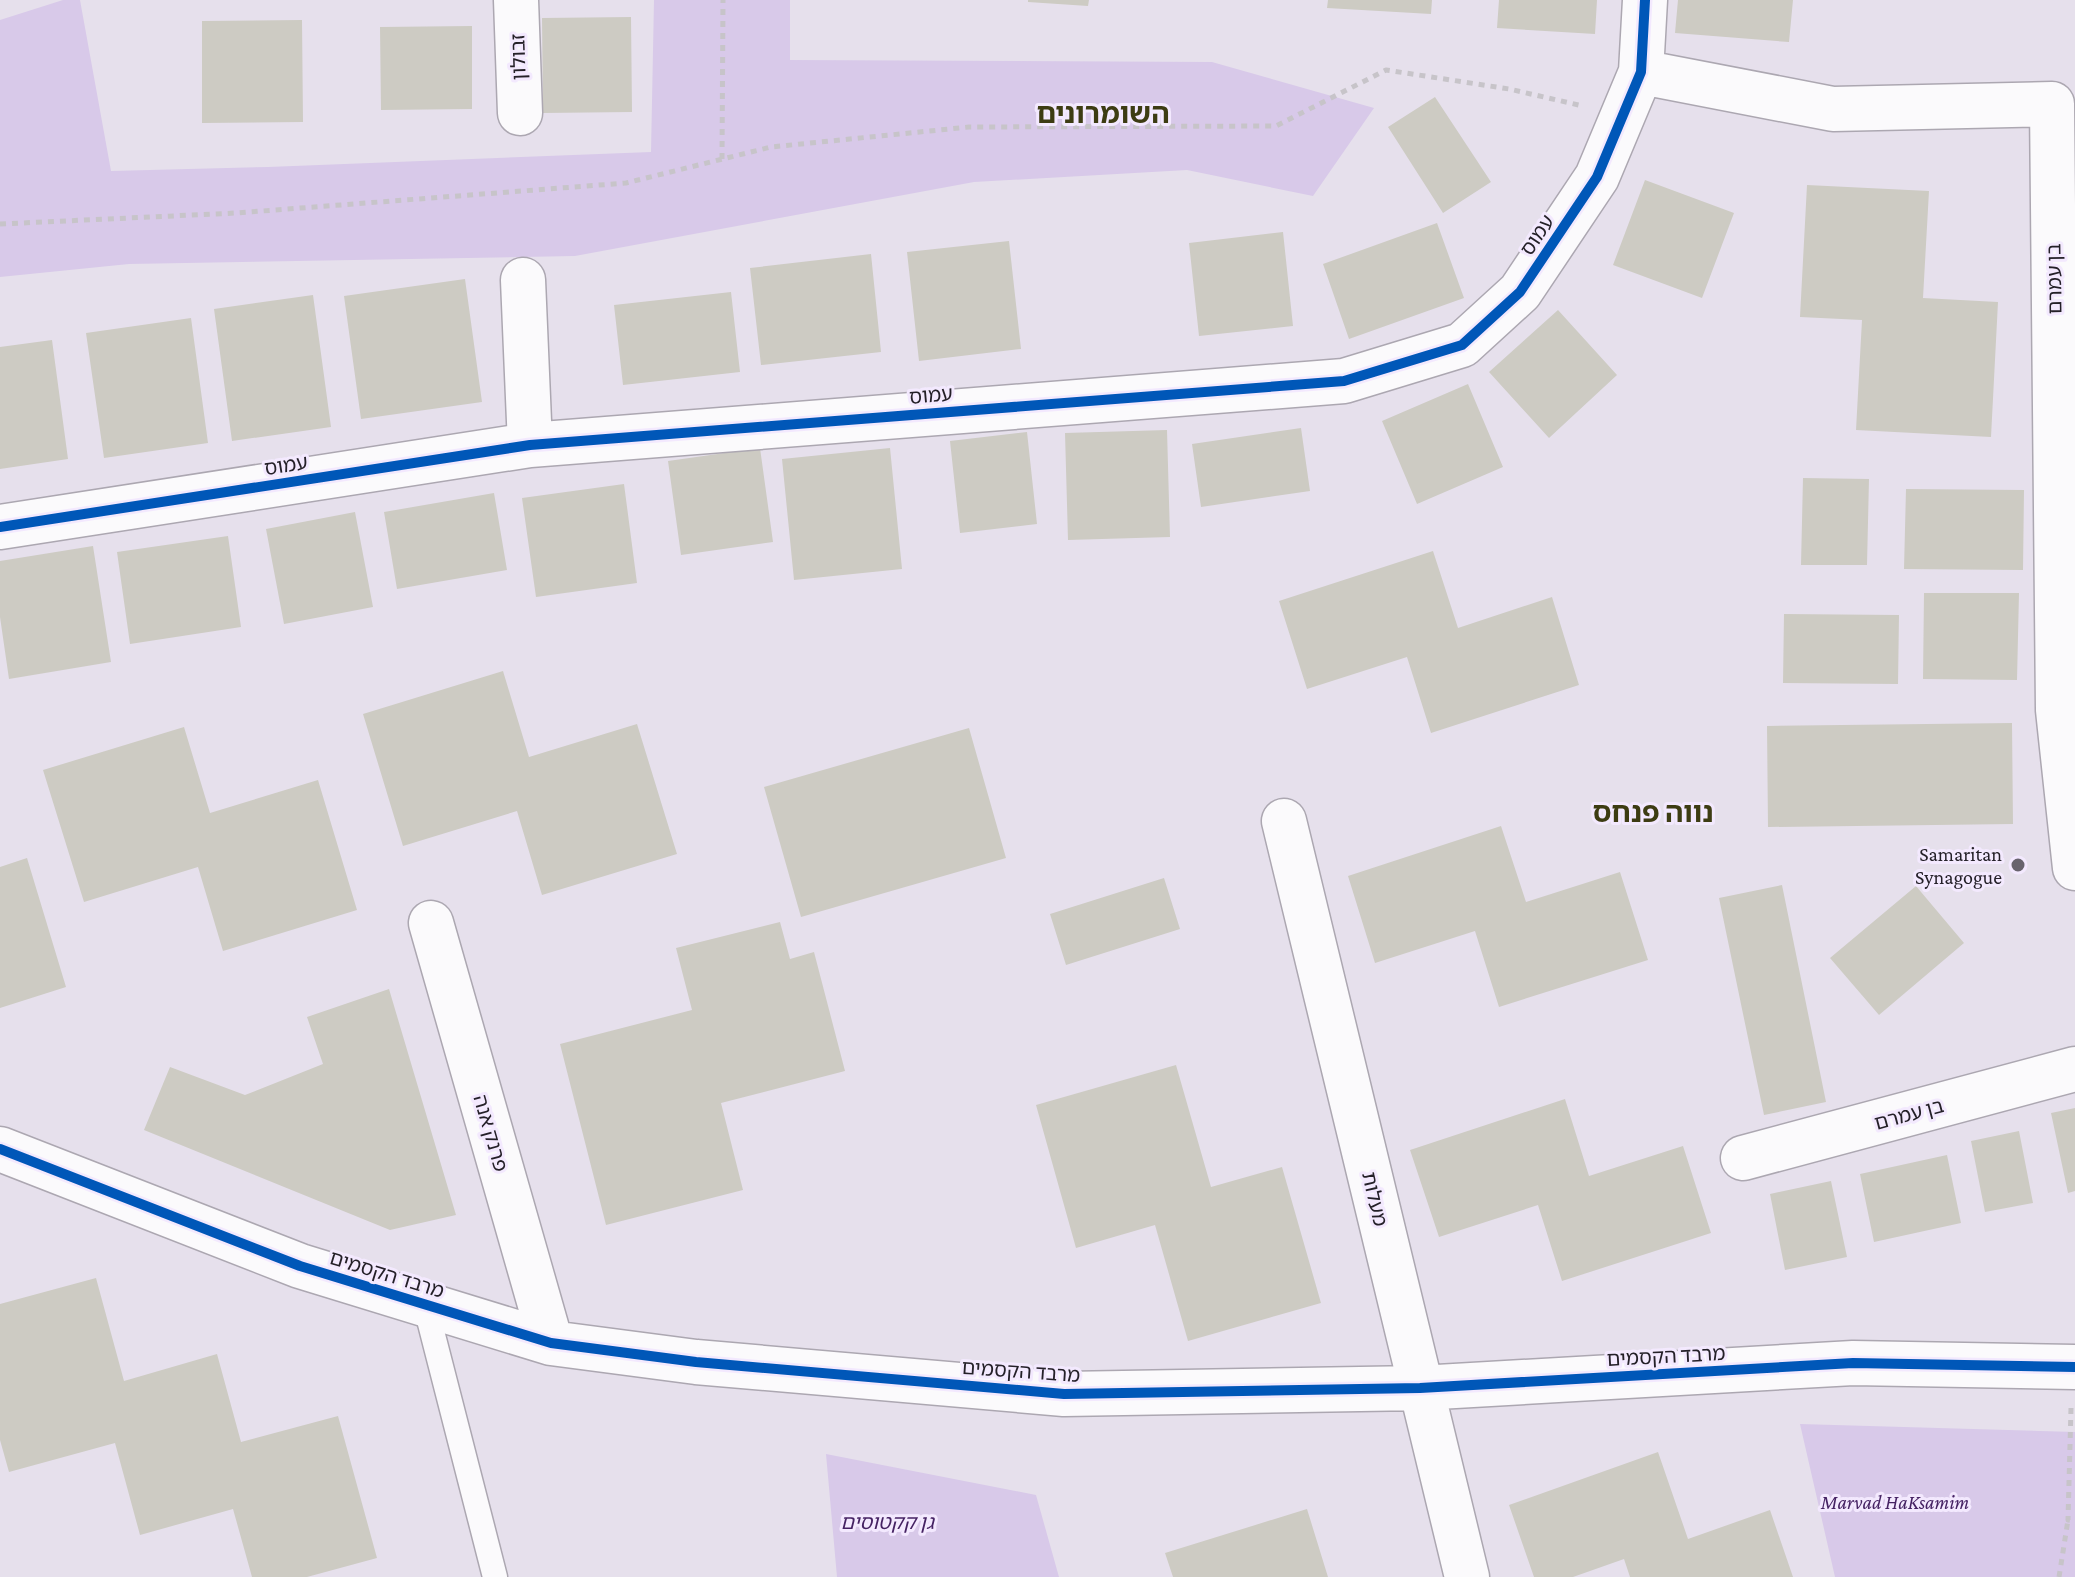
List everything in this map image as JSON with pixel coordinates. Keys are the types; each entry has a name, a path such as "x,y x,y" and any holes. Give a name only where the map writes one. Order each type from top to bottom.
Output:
{"street":[{"name":"זבולון","path":"516,0 520,113"},
{"name":"עמוס","path":"0,527 530,445 1344,381 1462,345 1520,292 1597,177 1641,72 1645,0"},
{"name":"בן עמרם","path":"1641,72 1833,109 2052,104 2058,710 2075,868"},
{"path":"523,280 530,445"},
{"name":"מעלות","path":"1284,821 1467,1577"},
{"name":"פרנק אנה","path":"431,923 551,1343"},
{"name":"בן עמרם","path":"1743,1158 2075,1069"},
{"name":"מרבד הקסמים","path":"0,1149 300,1266 551,1343 696,1362 1064,1394 1420,1388 1853,1363 2074,1367"}],"lane":[{"path":"425,1304 495,1577"}],"path":[{"path":"722,159 723,0"},
{"path":"0,224 236,213 626,183 771,147 969,127 1276,126 1386,70 1509,89 1623,115"},
{"path":"2059,1577 2072,1520 2074,1367"}],"green space":[{"path":"63,0 80,0 111,171 651,152 654,0 790,0 790,60 1212,62 1374,108 1313,196 1187,170 974,182 575,256 129,264 0,277 0,20"},
{"name":"Marvad HaKsamim","path":"1800,1424 2075,1432 2075,1577 1835,1577"},
{"name":"גן קקטוסים","path":"826,1454 1036,1495 1059,1577 837,1577"}],"building":[{"path":"1028,0 1089,0 1088,6"},
{"path":"1328,0 1432,0 1431,14 1327,8"},
{"path":"1499,0 1597,0 1595,34 1497,28"},
{"path":"1678,0 1793,0 1789,42 1675,33"},
{"path":"631,17 632,112 543,113 542,18"},
{"path":"302,20 303,122 202,123 202,21"},
{"path":"472,26 472,109 381,110 380,27"},
{"path":"1435,97 1491,182 1443,213 1388,127"},
{"path":"1645,180 1734,213 1702,298 1613,265"},
{"path":"1807,185 1929,191 1923,298 1998,302 1991,437 1856,430 1862,320 1800,317"},
{"path":"1437,223 1464,298 1349,339 1323,264"},
{"path":"1283,232 1293,326 1199,336 1189,243"},
{"path":"1009,241 1021,349 919,361 907,252"},
{"path":"871,254 881,352 761,365 750,268"},
{"path":"465,279 482,402 361,419 344,296"},
{"path":"731,292 740,372 623,385 614,305"},
{"path":"313,295 331,427 232,441 214,309"},
{"path":"1558,310 1617,375 1549,438 1489,372"},
{"path":"191,318 208,443 104,458 86,333"},
{"path":"52,340 68,459 0,469 0,347"},
{"path":"1468,384 1503,467 1417,504 1382,421"},
{"path":"1301,428 1310,491 1201,507 1192,444"},
{"path":"1167,430 1170,537 1068,540 1065,433"},
{"path":"1027,432 1037,524 960,533 950,441"},
{"path":"760,448 773,542 681,555 668,461"},
{"path":"890,448 902,569 794,580 782,459"},
{"path":"1803,478 1869,479 1867,565 1801,565"},
{"path":"624,484 637,583 536,597 522,498"},
{"path":"1906,489 2024,490 2023,570 1904,569"},
{"path":"494,493 507,570 397,589 384,512"},
{"path":"355,512 373,607 284,624 266,529"},
{"path":"228,536 241,627 130,644 117,552"},
{"path":"93,546 111,662 9,679 0,617 0,561"},
{"path":"1433,551 1458,628 1552,597 1579,685 1431,733 1407,657 1307,689 1279,601"},
{"path":"1924,593 2019,593 2017,680 1923,679"},
{"path":"1784,614 1899,615 1898,684 1783,683"},
{"path":"503,671 529,757 637,724 677,854 542,895 517,811 403,846 363,714"},
{"path":"2012,723 2013,824 1768,827 1767,726"},
{"path":"184,727 210,813 318,780 357,910 223,951 198,867 84,902 43,770"},
{"path":"969,728 1006,858 801,917 764,787"},
{"path":"1501,826 1526,902 1620,872 1648,960 1499,1007 1475,931 1375,963 1348,876"},
{"path":"27,858 66,987 0,1008 0,867"},
{"path":"1164,878 1180,929 1066,965 1050,914"},
{"path":"1782,885 1826,1102 1764,1115 1719,898"},
{"path":"1916,886 1964,943 1879,1015 1830,958"},
{"path":"780,922 790,959 814,952 845,1071 721,1103 743,1190 606,1225 560,1044 692,1010 676,948"},
{"path":"389,989 456,1215 390,1230 144,1130 170,1067 245,1095 323,1064 307,1017"},
{"path":"1176,1065 1211,1187 1282,1167 1321,1303 1188,1341 1155,1225 1076,1248 1036,1105"},
{"path":"1565,1099 1589,1176 1683,1146 1711,1233 1562,1281 1538,1205 1439,1237 1410,1150"},
{"path":"2075,1108 2075,1191 2068,1193 2051,1113"},
{"path":"2019,1131 2033,1203 1985,1212 1971,1141"},
{"path":"1947,1155 1961,1223 1874,1242 1860,1174"},
{"path":"1831,1181 1847,1257 1785,1270 1770,1194"},
{"path":"96,1278 124,1381 217,1354 241,1442 338,1416 377,1558 307,1577 252,1577 233,1509 140,1535 115,1443 9,1472 0,1440 0,1304"},
{"path":"1658,1452 1688,1539 1770,1510 1793,1577 1630,1577 1624,1559 1573,1577 1534,1577 1509,1505"},
{"path":"1307,1509 1328,1577 1173,1577 1165,1553"}],"cycle path":[{"path":"0,527 530,445 1344,381 1462,345 1520,292 1597,177 1641,72 1645,0"},
{"path":"0,1149 300,1266 551,1343 696,1362 1064,1394 1420,1388 1853,1363 2075,1367"}],"place":[{"name":"Samaritan Synagogue","path":"2018,865"}],"district":[{"name":"השומרונים","path":"1103,113"},
{"name":"נווה פנחס","path":"1653,812"}]}
